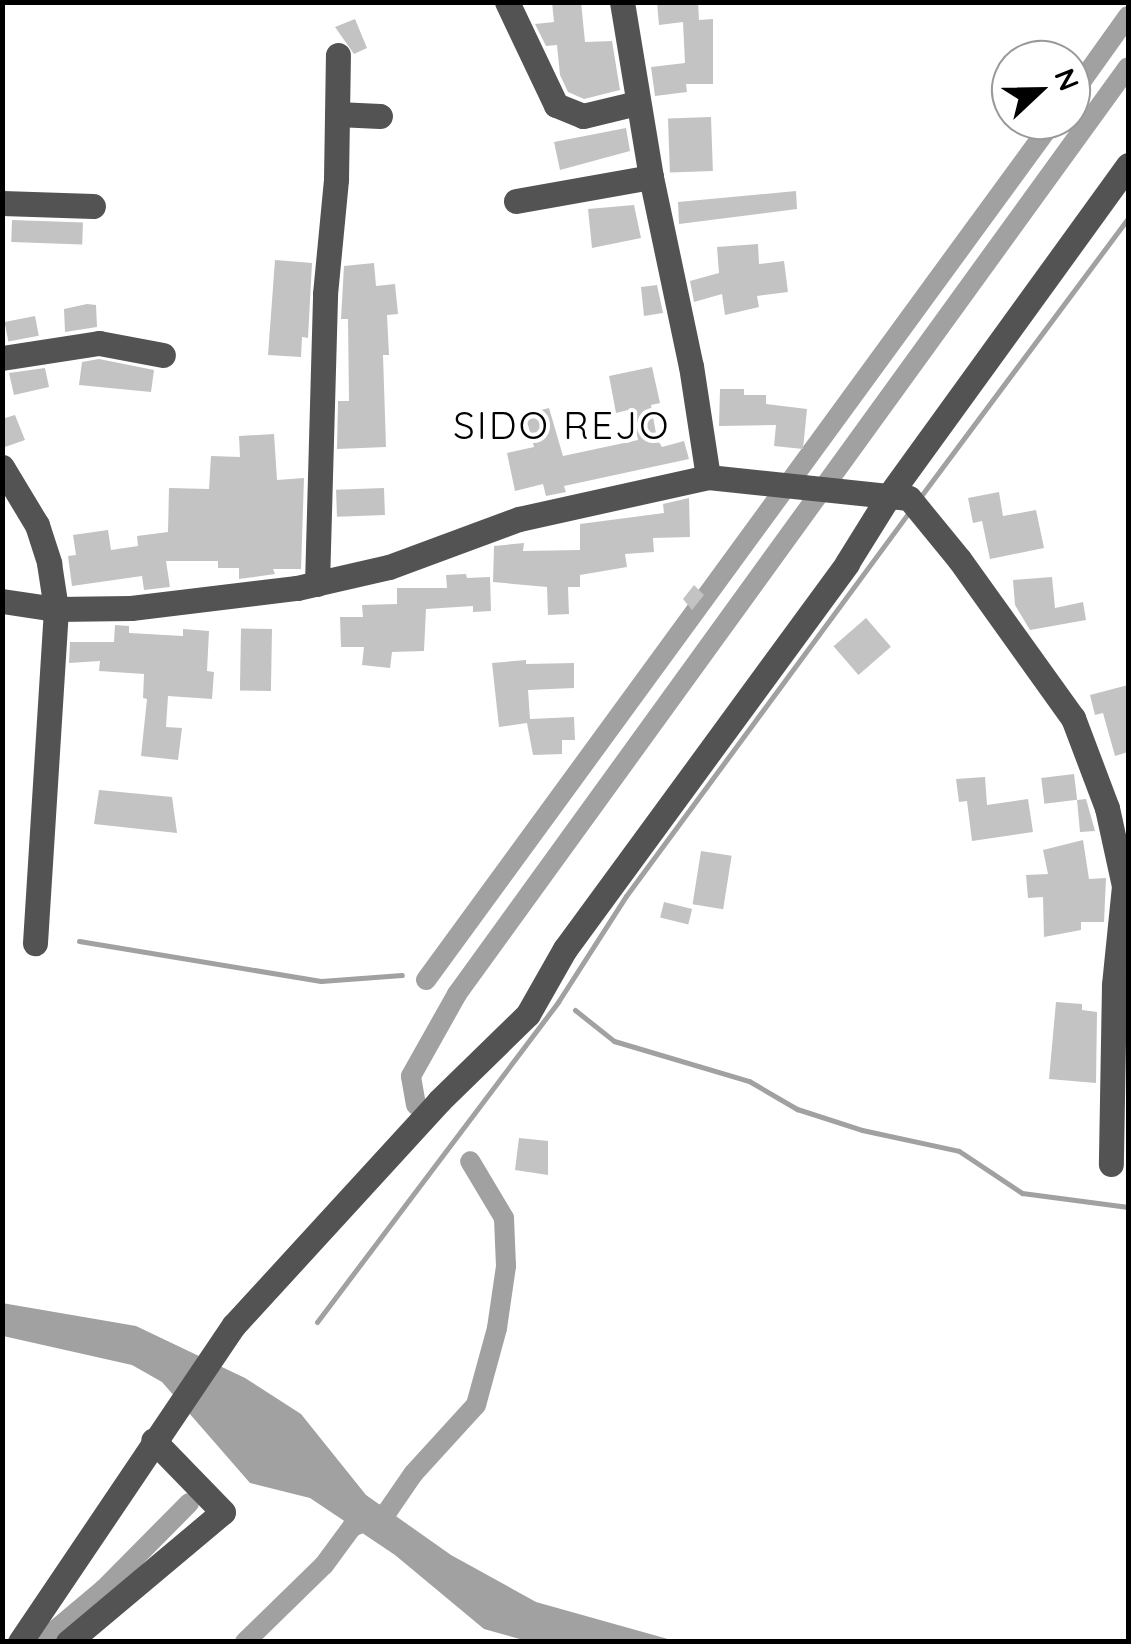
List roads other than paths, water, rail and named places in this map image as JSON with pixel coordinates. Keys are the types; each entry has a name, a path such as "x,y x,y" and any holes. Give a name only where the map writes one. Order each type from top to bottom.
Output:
{"street":[{"path":"507,2 556,105 583,116 637,102"},
{"path":"622,2 650,177 691,366 708,477"},
{"path":"318,584 324,294 338,55"},
{"path":"337,114 380,116"},
{"path":"20,1640 234,1326 405,1136 528,1014 565,949 848,563 908,502 1128,165"},
{"path":"516,201 650,177"},
{"path":"2,203 93,206"},
{"path":"2,358 99,343 163,355"},
{"path":"2,467 36,525 49,562 56,609 35,943"},
{"path":"2,602 56,609 212,602 318,584 389,567 519,520 708,477 788,482 908,502 1072,718 1106,808 1124,886 1114,985 1111,1164"},
{"path":"68,1642 223,1512 158,1434"}],"waterway":[{"path":"1091,68 1128,16"},
{"path":"416,1105 411,1076 457,994 1128,67"},
{"path":"426,980 1039,140"},
{"path":"921,496 1128,218"},
{"path":"317,1322 558,1002 626,896 908,513"},
{"path":"79,941 321,981 402,975"},
{"path":"575,1010 614,1041 749,1081 797,1109 862,1130 959,1151 1022,1193 1128,1207"},
{"path":"245,1642 324,1565 352,1527 387,1512 413,1474 476,1405 497,1328 506,1266 504,1218 470,1161"},
{"path":"41,1642 104,1589 189,1503"}],"district":[{"name":"SIDO REJO","path":"562,426"}]}
